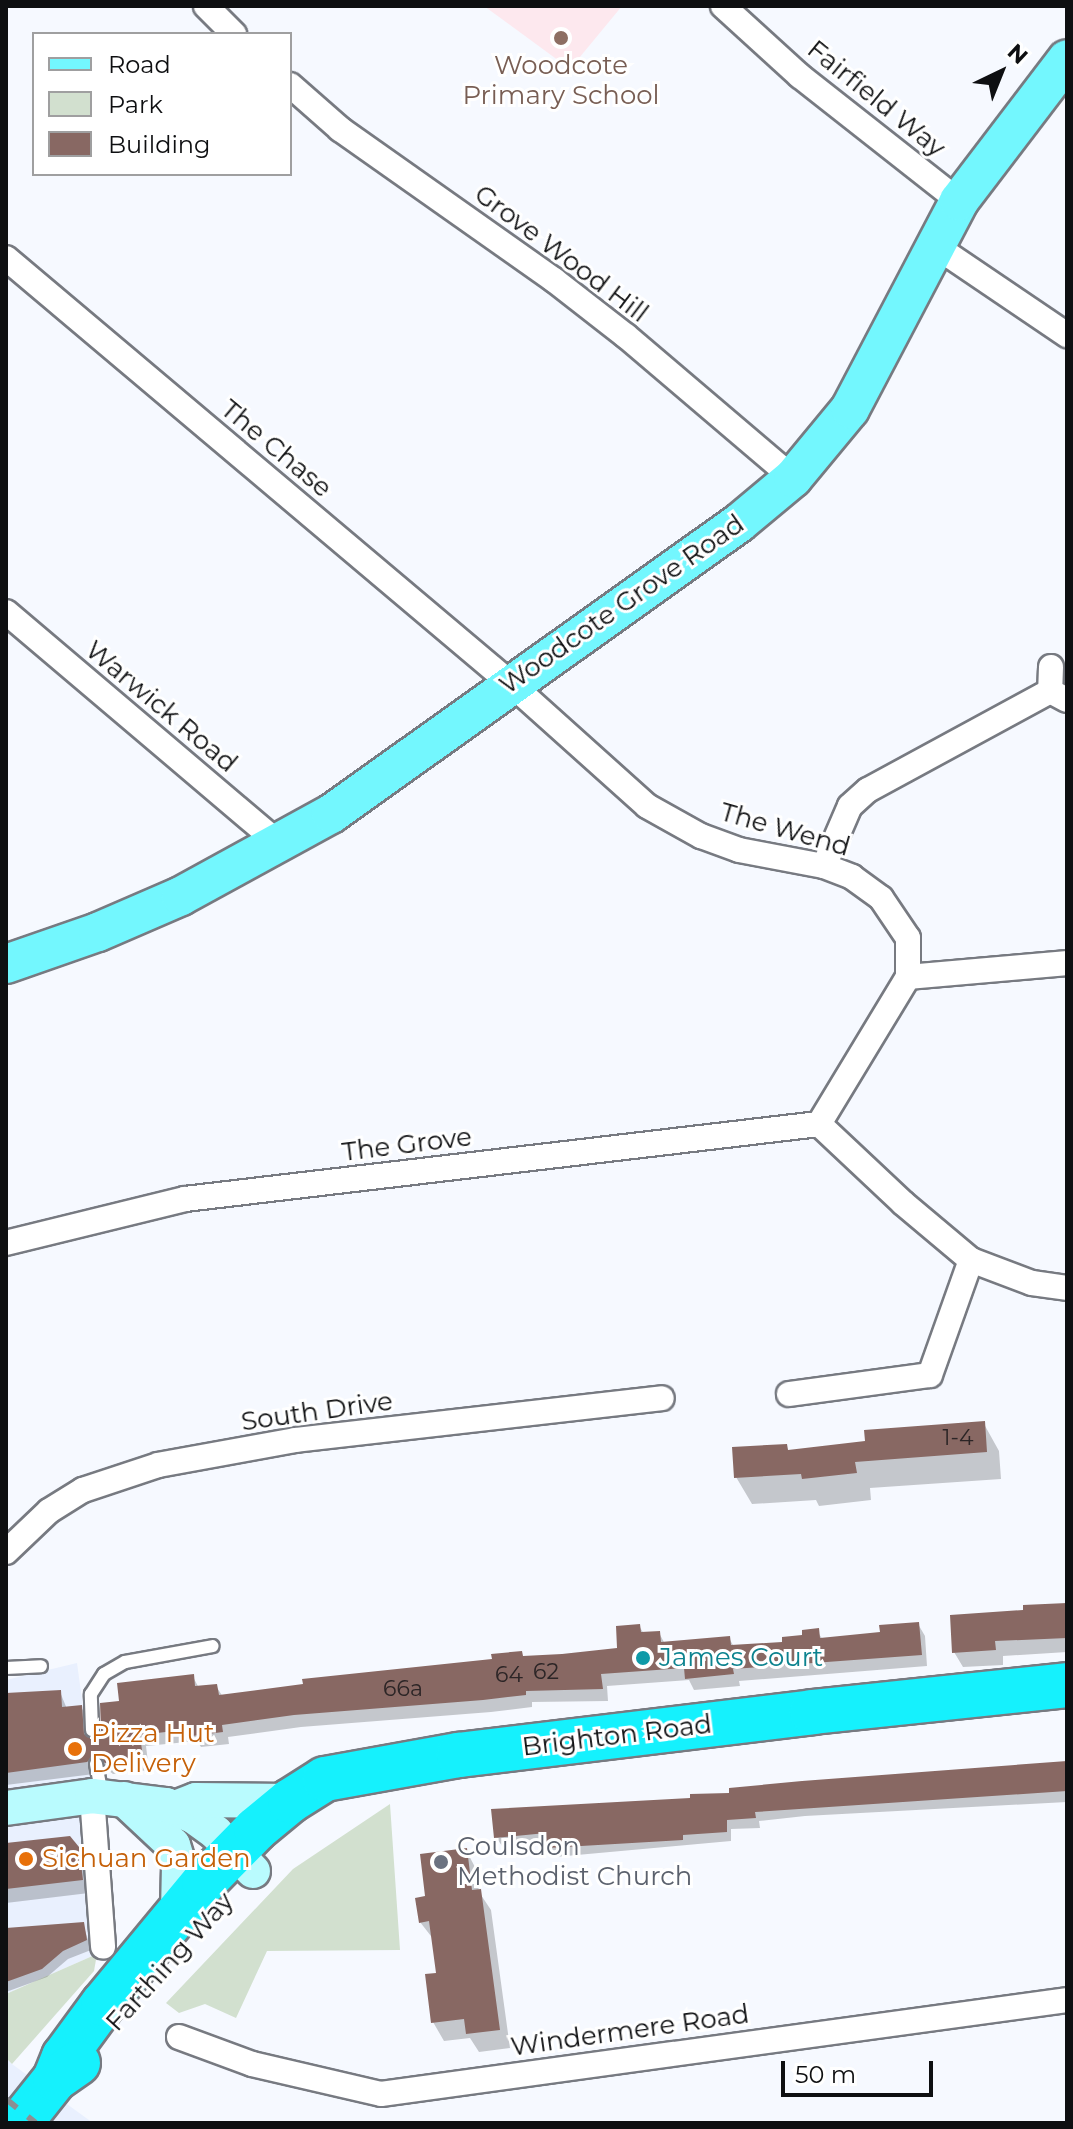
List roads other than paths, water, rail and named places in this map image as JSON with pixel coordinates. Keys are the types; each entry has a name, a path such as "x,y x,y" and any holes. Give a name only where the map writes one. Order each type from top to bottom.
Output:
{"highway":[{"name":"Brighton Road","path":"244,1861 290,1801 325,1779 459,1755 1067,1685"},
{"name":"Farthing Way","path":"20,2123 55,2079 64,2057 103,2004 178,1913 244,1861 287,1836 336,1801 352,1776"},
{"name":"Farthing Way","path":"55,2079 75,2066 244,1861"}],"main road":[{"name":"Woodcote Grove Road","path":"6,964 98,932 181,896 280,844 417,755 510,683 739,523 793,478 850,409 959,201 1067,59"},
{"path":"6,1808 103,1789 175,1808 193,1816 244,1861"},
{"path":"103,1789 173,1845 179,1865 178,1913"},
{"path":"175,1808 196,1800 290,1801"}],"street":[{"path":"206,6 232,32"},
{"name":"Fairfield Way","path":"723,6 800,76 959,201"},
{"name":"Grove Wood Hill","path":"292,87 340,129 614,326 793,478"},
{"path":"934,245 1067,335"},
{"name":"The Chase","path":"6,258 510,683"},
{"name":"Warwick Road","path":"6,612 280,844"},
{"name":"The Wend","path":"510,683 647,806 701,836 739,850 824,866 852,877 881,898 908,938 908,977"},
{"path":"824,866 850,806 868,790 1056,686"},
{"path":"1067,963 908,977 819,1124 903,1203 971,1260 1032,1283 1067,1288"},
{"name":"The Grove","path":"6,1243 185,1199 819,1124"},
{"path":"789,1394 930,1375 971,1260"},
{"name":"South Drive","path":"6,1552 49,1511 83,1490 158,1465 295,1440 662,1398"},
{"path":"103,1789 103,1947"},
{"name":"Windermere Road","path":"179,2037 208,2037 252,2064 381,2094 1067,2000"}],"lane":[{"path":"92,1730 88,1705 96,1684 104,1674 125,1662 213,1646"},
{"path":"6,1668 41,1666"}],"railway":[{"path":"6,2099 36,2123"}],"place":[{"name":"Woodcote Primary School","path":"561,38"},
{"name":"James Court","path":"643,1658"},
{"name":"Pizza Hut Delivery","path":"75,1749"},
{"name":"Sichuan Garden","path":"26,1859"},
{"name":"Coulsdon Methodist Church","path":"441,1862"}]}
